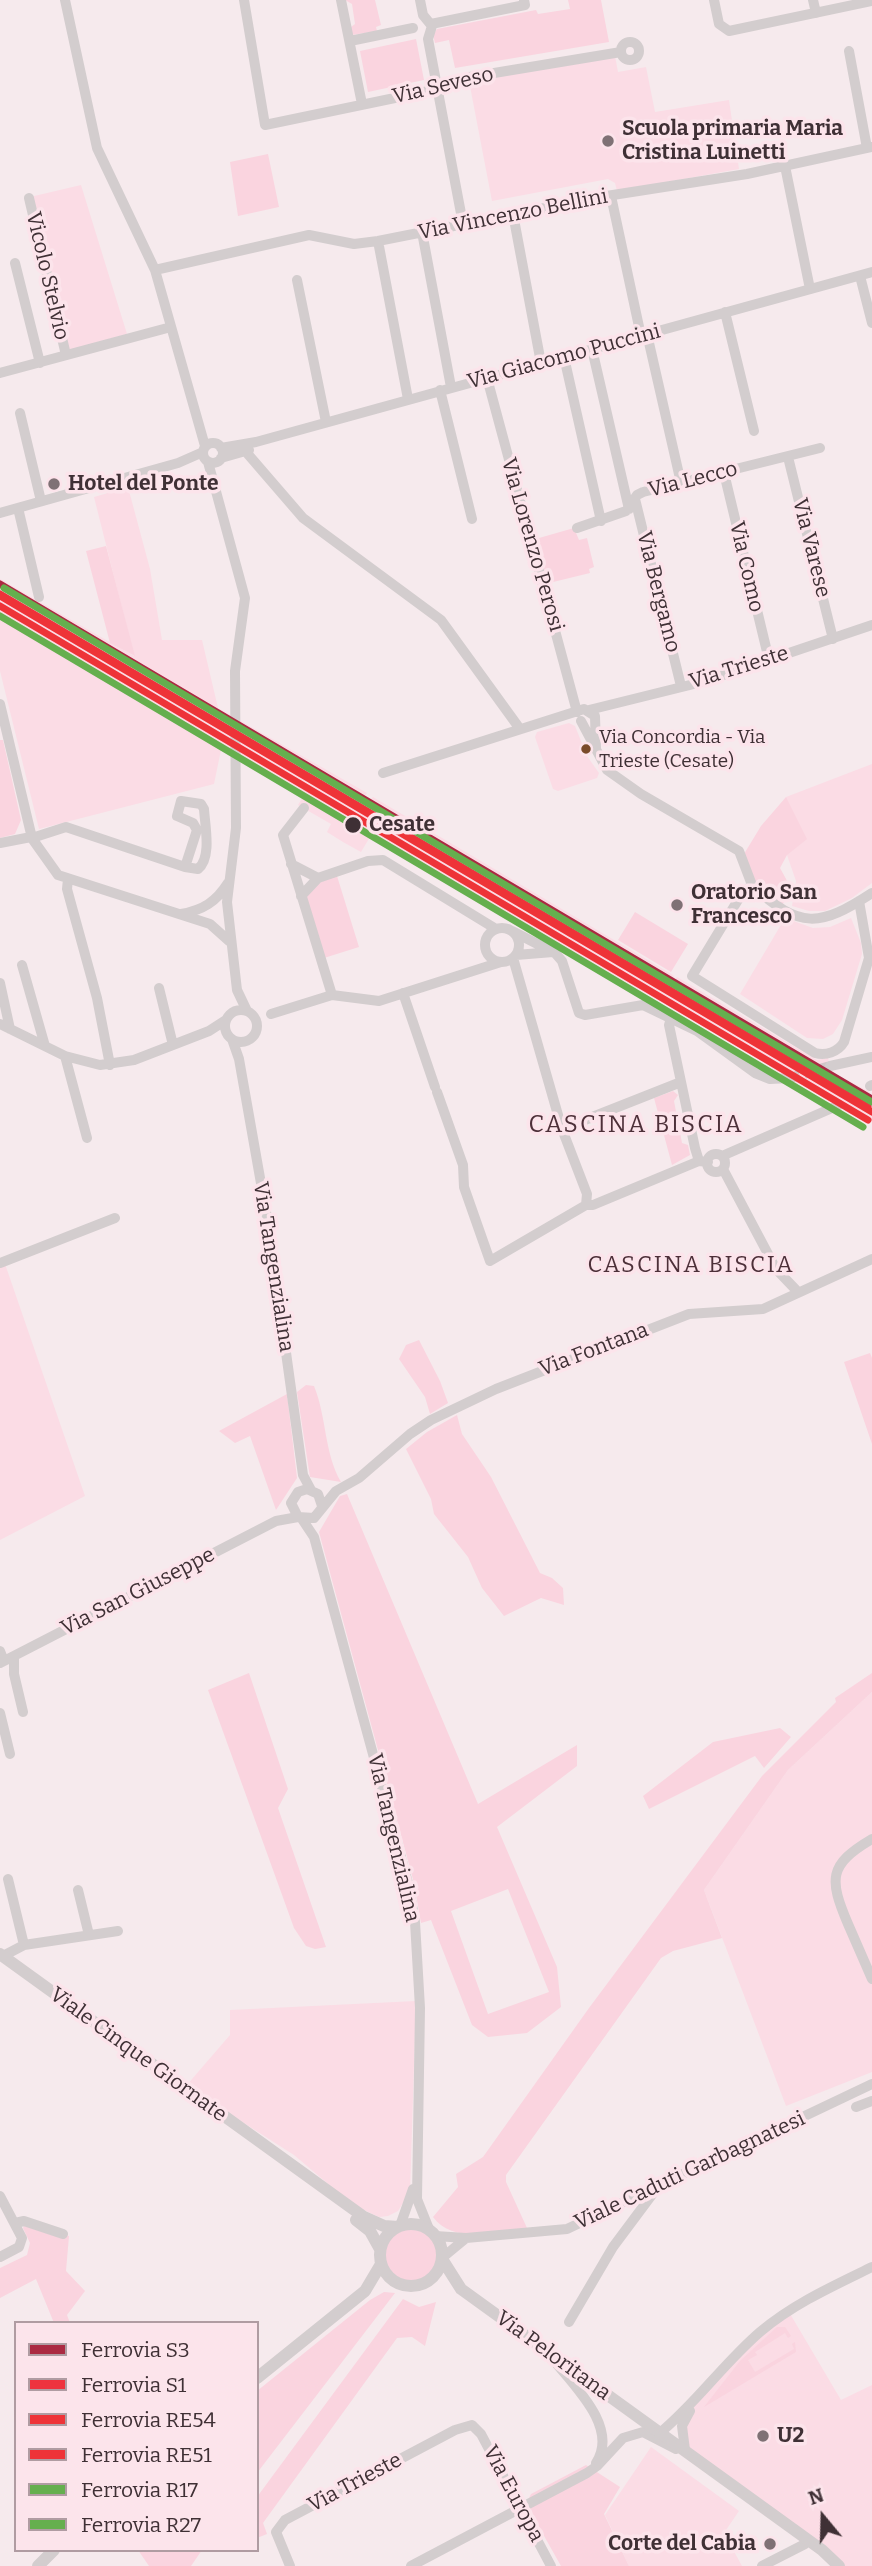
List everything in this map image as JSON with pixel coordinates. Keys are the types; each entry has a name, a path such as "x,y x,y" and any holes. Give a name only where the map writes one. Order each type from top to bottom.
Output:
{"main road":[{"name":"Viale Cinque Giornate","path":"1,1955 294,2169"},
{"path":"294,2169 368,2220 399,2227"},
{"path":"294,2169 370,2231 380,2249 381,2264 393,2281 405,2286 423,2284 435,2275 442,2258 432,2233 411,2224 399,2227 387,2236 380,2249"},
{"name":"Via Peloritana","path":"442,2258 461,2289"},
{"path":"365,2291 381,2264"},
{"path":"259,2376 365,2291 393,2281"},
{"name":"Via Peloritana","path":"423,2284 447,2284 461,2289 646,2423 830,2566"},
{"name":"Via Peloritana","path":"646,2423 829,2555 839,2566"},
{"path":"38,2566 52,2552"}],"street":[{"path":"65,0 97,148 155,270 196,418 212,454 215,486 245,598 234,689 235,845 229,882 229,942 237,990 257,1028"},
{"name":"Via Seveso","path":"244,0 265,125 438,89 470,77 621,52"},
{"path":"341,0 362,104"},
{"path":"420,0 423,15 431,24"},
{"path":"431,24 525,5 524,0"},
{"path":"715,0 719,24 726,31 872,1"},
{"path":"813,0 816,13"},
{"path":"431,24 428,39 463,224"},
{"path":"350,41 413,28"},
{"path":"849,51 869,147"},
{"name":"Via Vincenzo Bellini","path":"155,270 309,235 354,244 378,241 785,166 869,147"},
{"path":"785,166 810,289"},
{"path":"611,196 681,483"},
{"name":"Vicolo Stelvio","path":"29,198 66,355"},
{"path":"513,214 541,363"},
{"path":"422,232 452,387"},
{"path":"378,241 408,399"},
{"path":"15,263 40,363"},
{"name":"Via Giacomo Puccini","path":"242,449 256,442 326,422 872,272"},
{"path":"860,275 872,323"},
{"path":"297,280 326,422"},
{"path":"726,312 754,431"},
{"path":"0,373 171,327"},
{"path":"592,349 629,509"},
{"path":"564,357 601,521"},
{"name":"Via Lorenzo Perosi","path":"487,378 528,539 539,565 575,716 607,770 619,780 739,851 752,885"},
{"path":"440,390 472,519"},
{"path":"20,414 41,502"},
{"name":"Via Lecco","path":"577,528 629,509 635,498 643,492 820,448"},
{"path":"0,513 212,454 242,449 303,518 441,620 520,729"},
{"name":"Via Varese","path":"788,457 833,639"},
{"name":"Via Como","path":"724,473 769,660"},
{"name":"Via Bergamo","path":"635,498 681,686"},
{"path":"18,508 39,597"},
{"name":"Via Trieste","path":"575,716 593,716 604,705 769,660 872,625"},
{"path":"0,704 32,838 53,871 68,879 217,928 229,942"},
{"path":"383,773 520,729 575,716"},
{"path":"593,716 596,749"},
{"path":"0,843 32,838 66,827 185,867 201,867 206,844 203,807 183,799 177,816 193,823 197,830 185,867"},
{"path":"303,808 283,835 332,995"},
{"path":"301,895 318,878 368,861 383,860 496,929 512,931 555,953 562,961 579,1013 593,1014 637,1004 706,1037 755,1073 770,1079 790,1078"},
{"path":"291,864 318,878"},
{"path":"68,879 67,889 97,998 110,1065"},
{"path":"177,915 196,911 213,902 229,882"},
{"path":"859,901 868,947 867,967 844,1042 835,1051 822,1055 815,1053 692,976 743,892 752,885 785,910 814,920 834,916 872,893"},
{"path":"465,972 478,965 487,954 486,939 496,929"},
{"path":"512,931 519,945 514,957 562,1129 587,1203"},
{"path":"0,1024 65,1056 90,1064 110,1065 209,1031 229,1017 249,1012 271,1014 332,995 379,1001 514,957 555,953"},
{"path":"487,954 501,962"},
{"path":"22,965 45,1046"},
{"path":"0,983 10,1029"},
{"path":"159,988 173,1045"},
{"path":"230,1037 229,1017 237,990"},
{"path":"403,993 463,1165 464,1187 490,1261 587,1203 703,1161 712,1155 722,1156 839,1105"},
{"path":"239,1059 247,1041 271,1014"},
{"path":"671,1018 669,1025 681,1082 703,1161 712,1170 723,1168"},
{"path":"209,1031 247,1041"},
{"name":"Via Tangenzialina","path":"230,1037 239,1059 268,1223 303,1475 298,1492 291,1503 314,1536 400,1850 415,1922 422,2058 417,2199 432,2233"},
{"path":"65,1056 87,1138"},
{"path":"830,1066 872,1057"},
{"path":"562,1129 681,1082"},
{"path":"722,1156 723,1168 776,1269 798,1292"},
{"path":"0,1263 115,1218"},
{"name":"Via Fontana","path":"320,1511 336,1492 359,1478 401,1441 431,1420 496,1390 689,1314 753,1311 775,1304 872,1259"},
{"name":"Via Tangenzialina","path":"303,1475 313,1490 320,1511 314,1536"},
{"path":"298,1492 336,1492"},
{"name":"Via San Giuseppe","path":"276,1521 291,1503"},
{"path":"300,1518 320,1511"},
{"name":"Via San Giuseppe","path":"1,1658 14,1656 276,1521 300,1518"},
{"path":"14,1656 15,1682 23,1712"},
{"path":"0,1713 10,1754"},
{"path":"872,1839 852,1851 841,1864 835,1875 834,1892 872,1979"},
{"path":"8,1880 24,1945"},
{"path":"78,1890 89,1935"},
{"path":"1,1955 24,1945 118,1931"},
{"name":"Viale Caduti Garbagnatesi","path":"432,2233 466,2238 564,2231 871,2086"},
{"path":"856,2107 872,2101"},
{"name":"Via Tangenzialina","path":"399,2227 412,2195 418,2147"},
{"path":"569,2322 613,2247 659,2186"},
{"path":"0,2257 20,2245 22,2238 2,2199"},
{"path":"15,2223 24,2221 63,2234"},
{"path":"442,2258 466,2238"},
{"path":"661,2432 696,2401 744,2348 770,2325 795,2307 872,2267"},
{"path":"548,2354 599,2424 604,2446 591,2470"},
{"path":"411,2566 429,2562 591,2470 623,2438 636,2433 647,2433 681,2450 682,2427 696,2401"},
{"name":"Via Trieste","path":"290,2566 276,2532 285,2520 455,2430 472,2425"},
{"name":"Via Europa","path":"472,2425 481,2434 551,2566"},
{"path":"762,2566 805,2544"}],"shaded area":[{"path":"345,0 375,0 381,25 376,27 377,31 352,35 351,27 355,24 352,4"},
{"path":"568,0 601,0 609,42 455,68 449,40 435,43 433,35 437,29 536,10 538,14 570,9"},
{"path":"416,39 424,80 368,92 360,51"},
{"name":"Scuola primaria Maria Cristina Luinetti","path":"615,56 618,72 646,67 655,112 729,100 739,169 617,191 615,183 608,179 492,201 469,81"},
{"path":"268,154 279,207 238,216 230,162"},
{"path":"81,185 127,334 67,351 30,197"},
{"path":"128,487 150,569 162,640 202,640 218,708 367,793 365,796 371,799 373,797 673,975 675,979 677,977 817,1060 828,1058 832,1072 868,1091 872,1096 872,1120 801,1083 792,1085 788,1071 775,1073 776,1067 370,837 361,852 343,842 327,832 331,824 298,805 304,795 222,745 214,784 39,829 0,671 0,579 134,656 94,497"},
{"path":"574,528 579,540 587,538 594,567 589,569 590,573 549,583 532,540"},
{"path":"106,546 135,656 110,643 86,551"},
{"path":"569,723 575,726 587,756 599,773 597,778 558,791 553,789 535,737 537,732"},
{"path":"0,740 3,740 21,820 15,834 0,838"},
{"path":"872,764 872,883 852,898 825,911 809,911 792,906 796,881 787,855 786,797"},
{"path":"786,797 807,839 787,855 780,868 791,888 782,906 757,887 744,854 761,826"},
{"path":"337,876 359,947 324,958 305,897 312,885"},
{"path":"635,912 688,944 671,972 618,940"},
{"path":"785,918 813,928 830,927 851,918 861,943 862,954 842,1020 833,1034 823,1039 807,1038 740,994"},
{"path":"673,1091 678,1095 674,1101 682,1143 688,1145 690,1155 672,1165 654,1098"},
{"path":"4,1261 85,1496 0,1540 0,1263"},
{"path":"419,1340 448,1403 430,1414 425,1397 399,1359 406,1345"},
{"path":"870,1353 872,1358 872,1444 844,1362"},
{"path":"306,1385 314,1386 331,1459 341,1482 310,1477 297,1392"},
{"path":"287,1394 297,1478 276,1510 250,1436 235,1443 219,1431"},
{"path":"457,1415 462,1434 491,1477 540,1573 552,1578 563,1588 564,1605 541,1598 504,1616 482,1588 468,1557 434,1514 431,1499 406,1449 427,1432"},
{"path":"347,1494 478,1804 577,1745 577,1766 497,1827 557,1967 561,2007 527,2033 488,2037 472,2025 431,1920 421,1923 414,1883 319,1532 340,1496","holes":["508,1889 549,1992 488,2014 451,1911"]},
{"path":"249,1673 288,1789 278,1808 326,1947 315,1949 306,1946 294,1928 208,1690"},
{"path":"872,1673 872,1692 788,1770 704,1890 722,1938 673,1951 661,1958 506,2175 506,2182 527,2228 464,2234 442,2226 433,2217 458,2187 456,2174 483,2157 589,2008 762,1776 836,1702 835,1698"},
{"path":"872,1692 872,2072 786,2106 704,1890 788,1770"},
{"path":"780,1728 791,1737 764,1768 755,1756 649,1809 643,1796 713,1742"},
{"path":"416,2001 410,2192 398,2211 388,2216 379,2217 353,2205 294,2155 186,2086 230,2035 230,2010"},
{"path":"25,2224 69,2236 66,2271 85,2291 67,2315 69,2321 53,2321 36,2279 0,2298 0,2268 27,2255 30,2243 23,2228"},
{"path":"405,2228 417,2228 431,2236 439,2250 437,2267 431,2276 417,2284 405,2284 388,2272 383,2262 383,2250 395,2233"},
{"path":"384,2292 395,2293 259,2470 259,2389 370,2300"},
{"path":"403,2299 419,2307 436,2302 425,2346 412,2337 397,2338 263,2523 267,2534 259,2537 259,2494"},
{"path":"789,2312 841,2400 872,2385 872,2566 841,2566 684,2444 686,2421 697,2402 735,2358"},
{"path":"777,2327 785,2327 791,2336 788,2338 785,2333 755,2352 757,2355 748,2360 755,2372 794,2349 792,2344 795,2342 796,2352 704,2407 740,2361"},
{"path":"651,2447 739,2511 724,2533 742,2566 629,2566 605,2515"},
{"path":"586,2465 620,2487 604,2514 629,2566 561,2566 526,2504 531,2494"},
{"path":"139,2552 201,2552 191,2566 149,2566"}],"tunnel":[{"path":"790,1078 830,1066"}],"rail line":[{"name":"S3","path":"0,584 872,1099"},
{"name":"R17","path":"4,588 872,1102"},
{"name":"S1","path":"0,594 868,1107"},
{"name":"RE54","path":"0,596 872,1112"},
{"name":"RE51","path":"0,606 868,1120"},
{"name":"R27","path":"0,616 863,1127"}],"place":[{"name":"Scuola primaria Maria Cristina Luinetti","path":"608,141"},
{"name":"Hotel del Ponte","path":"54,484"},
{"name":"Via Concordia - Via Trieste (Cesate)","path":"586,749"},
{"name":"Cesate","path":"353,825"},
{"name":"Oratorio San Francesco","path":"677,905"},
{"name":"U2","path":"763,2436"},
{"name":"Corte del Cabia","path":"770,2544"}],"district":[{"name":"CASCINA BISCIA","path":"636,1125"},
{"name":"CASCINA BISCIA","path":"691,1266"}]}
